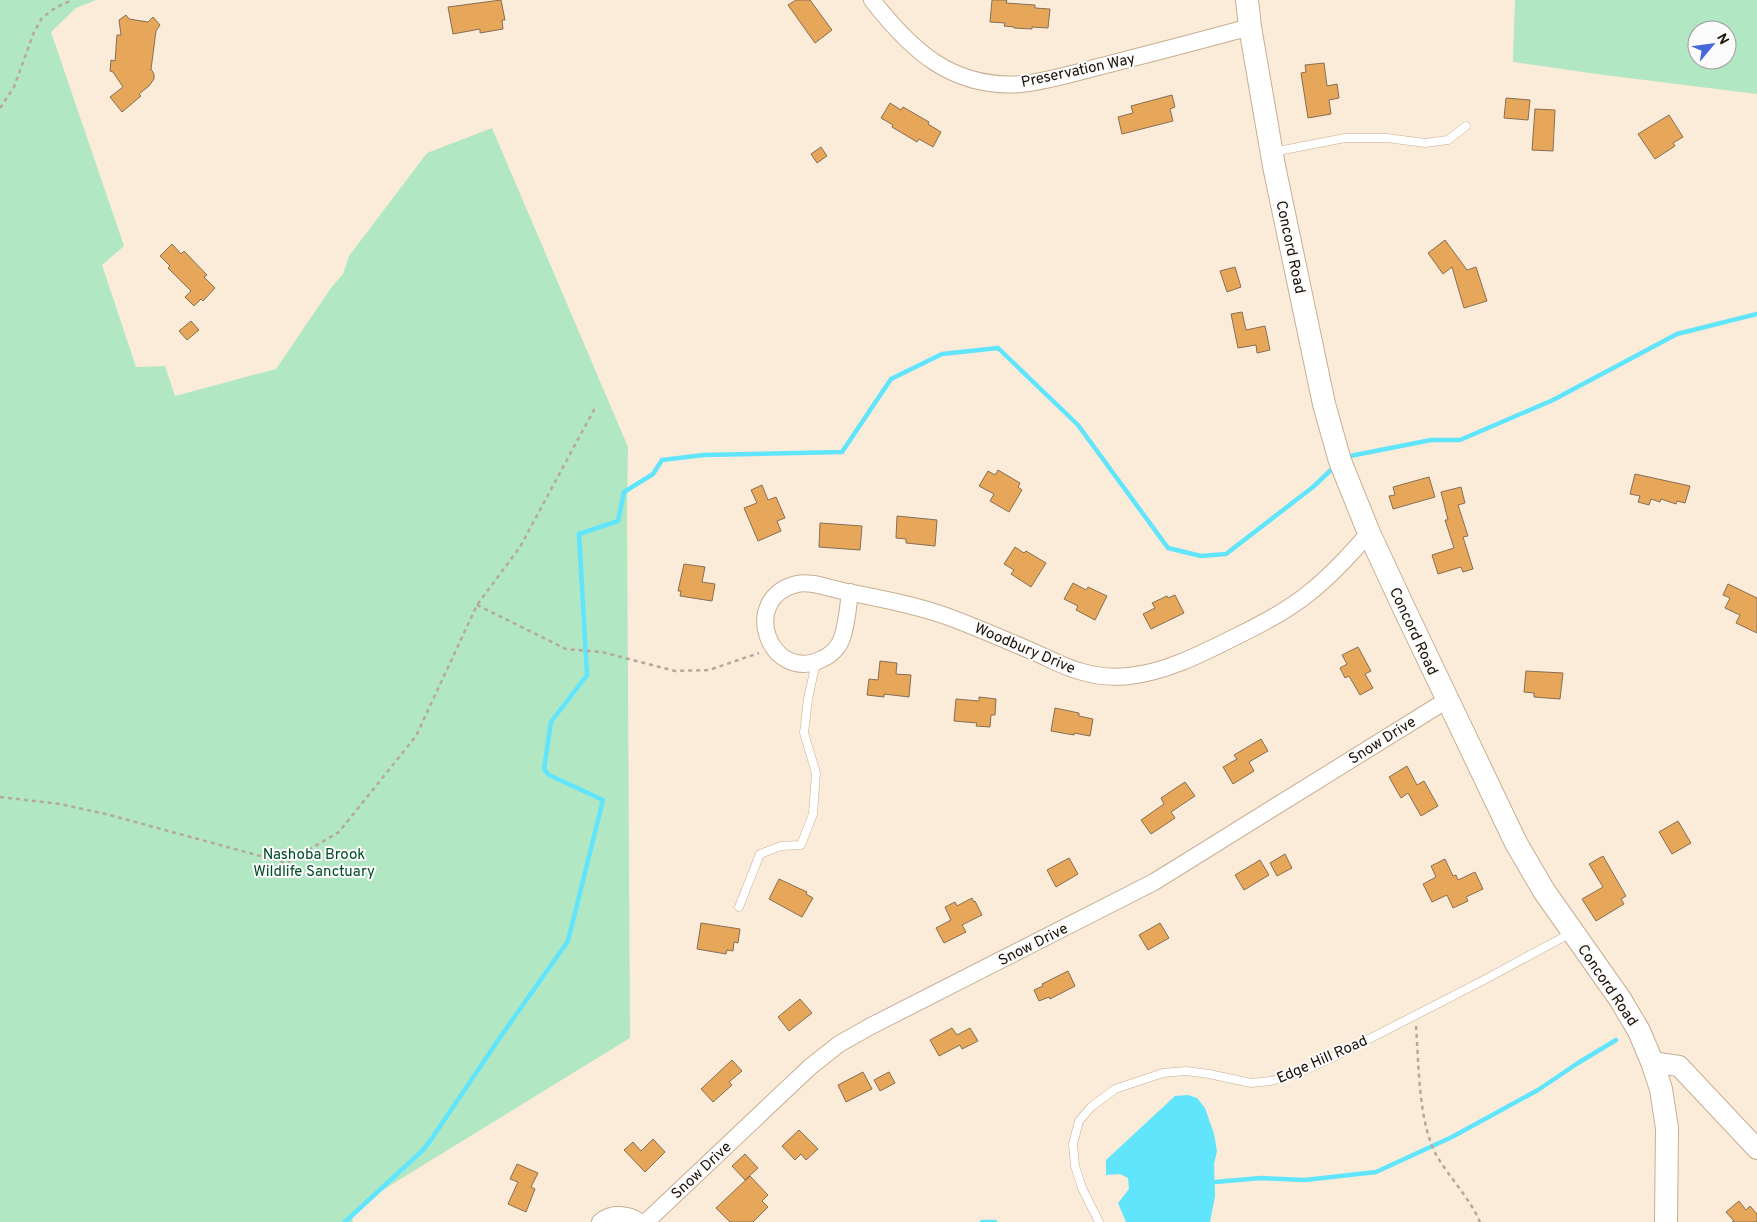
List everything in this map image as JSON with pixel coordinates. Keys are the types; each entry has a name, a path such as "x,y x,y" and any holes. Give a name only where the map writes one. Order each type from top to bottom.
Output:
{"main road":[{"name":"Concord Road","path":"1247,0 1272,152 1324,404 1340,460 1369,533 1516,843 1544,891 1620,999 1639,1031 1660,1088 1667,1128 1666,1222"}],"street":[{"name":"Preservation Way","path":"872,0 899,34 933,62 954,73 999,84 1020,84 1061,76 1250,27"},
{"name":"Woodbury Drive","path":"773,648 767,637 765,626 766,614 770,603 788,587 799,584 811,584 912,606 944,616 975,627 1077,671 1107,677 1130,676 1172,666 1210,650 1280,615 1338,568 1369,533"},
{"path":"773,648 781,656 803,664 826,658 842,640 850,592"},
{"name":"Snow Drive","path":"646,1222 810,1067 839,1044 1154,882 1447,700"},
{"path":"1652,1062 1679,1066 1757,1149"},
{"path":"600,1222 604,1218 619,1215 635,1218 640,1222"}],"lane":[{"path":"1272,152 1345,138 1387,138 1425,143 1448,140 1466,126"},
{"path":"739,907 760,854 781,846 801,845 813,814 816,773 804,733 808,699 816,662"},
{"name":"Edge Hill Road","path":"1099,1222 1082,1188 1075,1166 1073,1144 1078,1121 1091,1107 1115,1089 1162,1073 1186,1071 1251,1084 1271,1082 1296,1074 1334,1057 1524,960 1573,932"}],"path":[{"path":"0,108 14,87 34,32 42,18 55,8 72,0"},
{"path":"0,797 60,804 106,814 286,863 339,832 416,736 477,605 520,547 596,406"},
{"path":"477,605 566,649 602,652 675,671 709,670 773,648"},
{"path":"1415,1015 1419,1073 1428,1138 1437,1157 1480,1222"}],"green space":[{"name":"Nashoba Brook Wildlife Sanctuary","path":"0,0 96,0 76,8 51,32 124,246 102,265 136,367 165,366 175,396 276,369 331,288 343,274 349,256 427,153 492,128 628,447 630,1038 381,1191 351,1217 353,1222 0,1222"},
{"path":"1515,0 1757,0 1757,94 1513,62"}],"water":[{"path":"1188,1095 1197,1098 1205,1108 1214,1134 1217,1151 1214,1164 1215,1196 1210,1222 1126,1222 1118,1203 1129,1189 1128,1178 1120,1174 1106,1175 1106,1160 1175,1096"}],"building":[{"path":"501,0 505,20 502,20 503,29 480,33 480,29 453,34 448,7"},
{"path":"796,0 810,0 832,30 815,43 788,5"},
{"path":"992,0 1007,0 1006,3 1035,5 1035,8 1050,9 1048,28 1014,28 1004,26 1005,23 990,22"},
{"path":"126,15 129,19 148,22 153,17 160,25 156,31 151,69 154,79 139,94 141,96 122,112 110,97 123,87 113,72 110,71 111,60 115,61 117,35 121,35 119,20"},
{"path":"1324,63 1327,86 1337,84 1339,98 1329,100 1331,114 1308,118 1301,73 1306,72 1305,65"},
{"path":"1172,95 1175,107 1170,109 1173,121 1122,134 1118,117 1133,113 1131,106"},
{"path":"1506,98 1530,100 1528,120 1504,118"},
{"path":"890,103 901,110 903,107 929,122 928,124 941,132 933,147 919,139 917,142 881,118"},
{"path":"1535,109 1555,110 1553,151 1532,150"},
{"path":"1669,115 1683,137 1673,143 1675,146 1655,159 1638,134"},
{"path":"821,147 827,156 817,163 811,154"},
{"path":"1445,240 1467,270 1476,267 1487,301 1464,308 1452,267 1443,274 1428,253"},
{"path":"172,244 181,254 184,251 207,275 204,277 215,288 203,301 201,299 194,306 185,297 191,291 168,268 170,266 160,256"},
{"path":"1235,267 1241,287 1227,292 1220,271"},
{"path":"1242,312 1246,330 1265,326 1270,350 1257,353 1256,345 1238,348 1231,314"},
{"path":"191,321 199,330 187,340 179,331"},
{"path":"998,470 1020,483 1018,487 1022,490 1009,512 990,501 994,494 979,486 988,471 995,475"},
{"path":"1635,474 1690,486 1685,503 1677,501 1676,504 1661,499 1660,502 1651,499 1649,505 1638,502 1640,496 1630,494"},
{"path":"1429,477 1435,497 1393,509 1389,496 1395,495 1393,487"},
{"path":"762,485 768,500 776,497 785,518 777,521 781,531 758,541 744,508 757,503 751,490"},
{"path":"1461,487 1465,503 1458,505 1468,536 1463,537 1473,569 1463,572 1461,567 1438,574 1432,555 1454,548 1445,520 1448,520 1441,492"},
{"path":"897,516 937,520 935,546 906,543 906,539 896,538"},
{"path":"820,523 862,526 860,550 819,547"},
{"path":"1015,547 1046,563 1031,587 1011,574 1014,570 1004,564"},
{"path":"684,564 705,567 702,582 715,584 712,601 680,596 681,591 678,591"},
{"path":"1073,583 1086,590 1088,587 1107,596 1095,620 1076,610 1078,606 1064,599"},
{"path":"1728,584 1757,598 1757,633 1736,623 1740,615 1725,608 1730,598 1723,595"},
{"path":"1175,595 1184,613 1151,629 1143,614 1155,608 1152,603 1167,596 1168,598"},
{"path":"1358,647 1371,671 1365,674 1373,688 1360,695 1349,676 1345,678 1340,668 1347,664 1342,655"},
{"path":"880,661 897,663 896,674 911,675 909,697 884,694 884,697 867,695 869,679 878,680"},
{"path":"1526,671 1563,673 1560,699 1534,697 1534,693 1524,692"},
{"path":"979,697 996,699 995,715 991,715 990,727 976,726 977,723 954,721 956,699 979,701"},
{"path":"1055,708 1079,713 1079,716 1093,719 1090,736 1051,731"},
{"path":"1261,739 1268,751 1249,762 1254,771 1233,784 1223,767 1237,759 1234,755"},
{"path":"1407,766 1417,785 1424,781 1438,806 1421,816 1408,793 1401,798 1389,777"},
{"path":"1185,782 1195,796 1171,812 1175,818 1151,834 1141,820 1164,804 1161,798"},
{"path":"1678,821 1691,843 1672,854 1659,832"},
{"path":"1285,854 1292,868 1277,876 1270,863"},
{"path":"1603,856 1626,896 1621,899 1624,904 1596,921 1582,899 1603,887 1589,864"},
{"path":"1069,858 1078,874 1056,887 1047,870"},
{"path":"1445,859 1453,876 1456,875 1458,880 1475,872 1483,889 1466,897 1468,901 1453,908 1447,895 1432,902 1423,884 1436,877 1431,866"},
{"path":"1260,860 1269,875 1244,890 1235,875"},
{"path":"779,879 807,892 806,894 813,898 802,917 769,899"},
{"path":"972,898 982,915 962,925 966,932 944,943 936,928 951,920 945,907 955,902 957,906"},
{"path":"701,923 740,929 738,943 734,942 733,951 727,950 726,954 697,949"},
{"path":"1160,923 1169,938 1148,950 1139,935"},
{"path":"1068,971 1075,986 1050,999 1049,997 1039,1001 1034,990"},
{"path":"800,999 812,1013 789,1031 778,1017"},
{"path":"952,1028 957,1035 970,1028 978,1041 962,1049 960,1045 939,1056 930,1040"},
{"path":"732,1060 742,1071 729,1082 732,1085 713,1102 701,1089"},
{"path":"863,1072 872,1089 846,1102 838,1085"},
{"path":"889,1072 895,1083 880,1091 874,1080"},
{"path":"799,1130 818,1149 806,1160 801,1154 795,1160 782,1146"},
{"path":"653,1139 665,1152 645,1172 624,1150 633,1142 641,1151"},
{"path":"745,1154 758,1168 745,1180 732,1166"},
{"path":"517,1164 538,1173 531,1187 535,1189 526,1212 508,1204 518,1182 510,1179"},
{"path":"750,1176 768,1195 762,1201 768,1207 753,1222 730,1222 716,1208"},
{"path":"1739,1201 1746,1210 1750,1206 1757,1214 1757,1222 1732,1222 1734,1221 1726,1212"}],"waterway":[{"path":"1350,456 1431,440 1460,440 1553,400 1677,334 1757,314"},
{"path":"345,1222 423,1150 568,941 603,800 549,775 544,769 551,722 587,675 579,534 618,521 624,492 653,474 662,460 704,455 842,452 891,379 942,354 998,348 1078,425 1168,548 1201,556 1226,554 1313,487 1332,469"},
{"path":"1215,1182 1261,1178 1305,1180 1376,1172 1452,1137 1538,1090 1616,1040"},
{"path":"982,1222 995,1222"}]}
